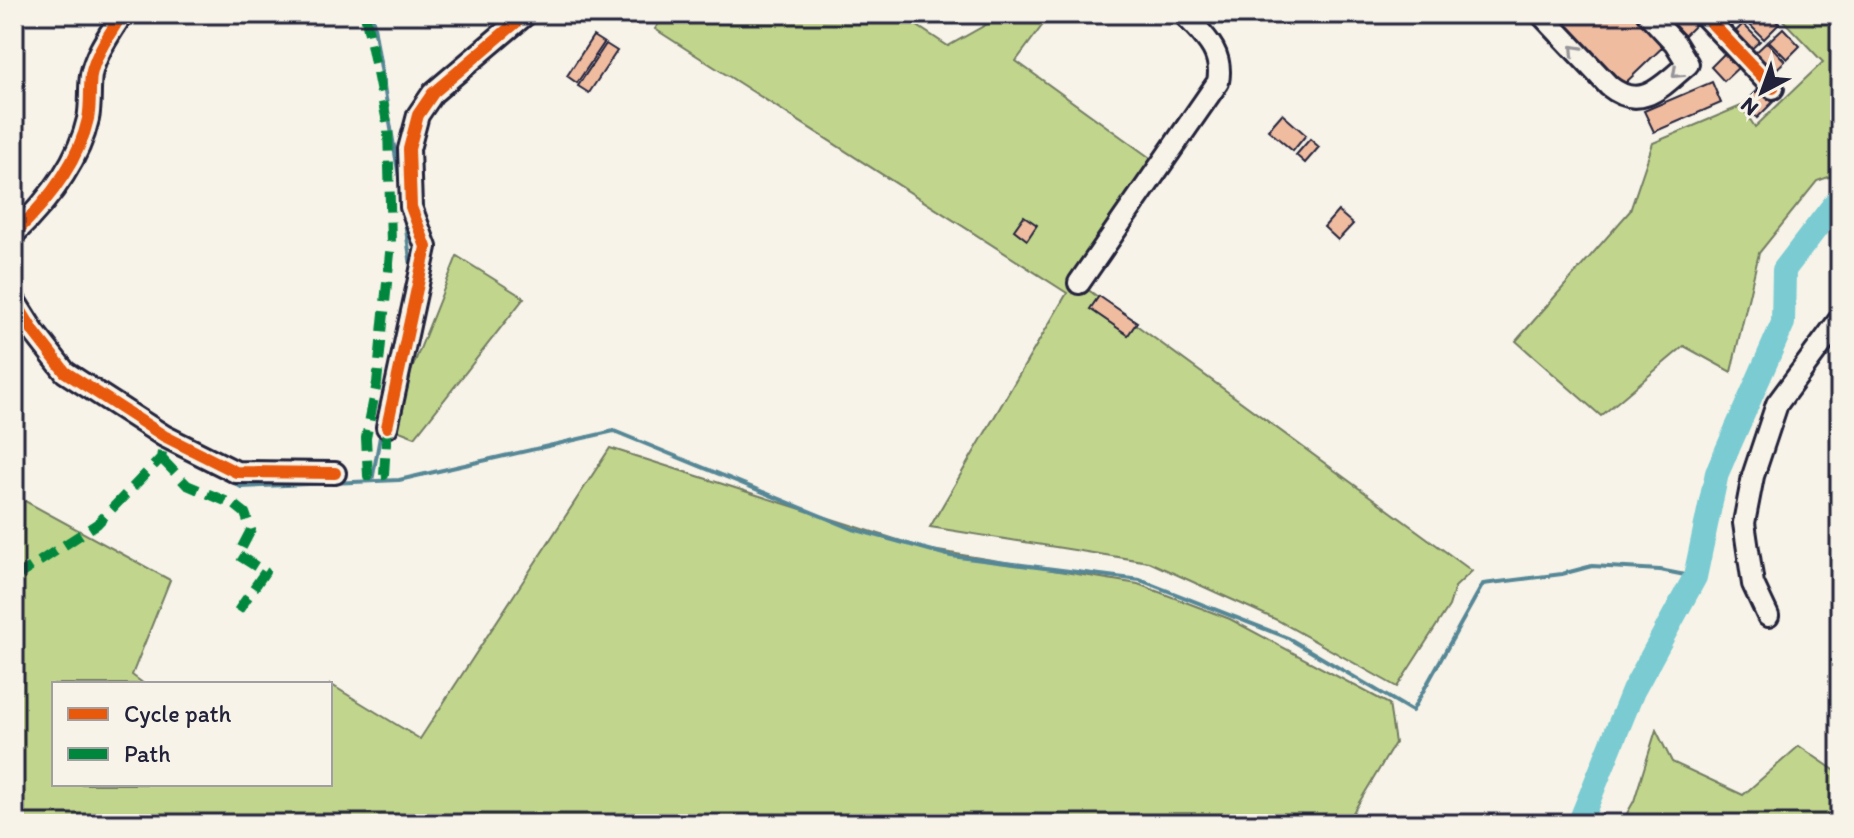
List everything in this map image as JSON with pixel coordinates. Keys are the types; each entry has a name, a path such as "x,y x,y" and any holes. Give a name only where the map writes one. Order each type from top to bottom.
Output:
{"street":[{"path":"14,234 51,194 68,166 88,119 91,76 97,55 122,14"},
{"path":"387,427 426,247 411,207 409,149 413,127 433,93 526,14"},
{"path":"1079,283 1218,82 1220,71 1214,48 1184,14"},
{"path":"1541,14 1609,86 1633,99 1659,88 1688,64 1675,43 1648,14"},
{"path":"1703,14 1773,88"},
{"path":"14,300 65,372 164,436 236,472 335,473"},
{"path":"1768,616 1753,584 1744,523 1753,476 1762,441 1777,404 1840,319"}],"green space":[{"path":"665,14 825,14 833,19 837,14 899,14 948,46 1005,14 1047,19 1016,61 1160,165 1083,286 1472,571 1455,587 1449,606 1397,687 1277,620 1149,562 930,527 1067,293 655,29"},
{"path":"1777,14 1840,14 1840,173 1817,181 1759,253 1731,372 1684,346 1601,416 1516,341 1630,211 1653,143 1741,106 1755,127 1823,62"},
{"path":"457,256 524,298 415,437 389,427"},
{"path":"610,448 926,549 1138,584 1230,619 1389,704 1395,743 1346,824 14,824 14,495 170,580 132,675 141,682 52,682 52,786 332,786 332,685 420,739"},
{"path":"1656,730 1672,762 1743,795 1799,746 1840,774 1840,824 1621,824 1634,801"}],"building":[{"path":"1548,14 1639,14 1667,43 1619,89"},
{"path":"1673,14 1694,14 1700,20 1683,37 1667,20"},
{"path":"1752,14 1769,14 1779,24 1764,39 1745,20"},
{"path":"1743,24 1760,41 1746,54 1730,37"},
{"path":"1783,28 1800,46 1787,59 1769,41"},
{"path":"593,36 604,43 577,83 567,76"},
{"path":"1767,42 1785,61 1769,76 1751,57"},
{"path":"606,44 617,51 589,93 578,86"},
{"path":"1727,51 1741,65 1724,81 1711,67"},
{"path":"1712,82 1721,103 1654,132 1644,111"},
{"path":"1763,85 1776,99 1757,118 1744,104"},
{"path":"1282,114 1306,135 1293,151 1268,130"},
{"path":"1310,139 1319,147 1305,163 1296,155"},
{"path":"1338,211 1353,224 1338,240 1324,227"},
{"path":"1024,216 1037,225 1027,240 1014,230"},
{"path":"1099,296 1137,322 1128,335 1090,309"}],"waterway":[{"path":"372,14 401,189"},
{"path":"1579,824 1633,691 1695,577 1717,473 1783,323 1784,270 1840,197"},
{"path":"404,214 411,266 405,296"},
{"path":"58,379 87,398"},
{"path":"372,481 381,431"},
{"path":"222,476 241,487 399,480 614,431 853,529 951,556 1140,580 1288,638 1412,711 1483,584 1562,574 1592,566 1660,570 1695,577"}],"marked path":[{"path":"365,14 388,127 391,243 377,383 366,438 368,476 384,475 387,427"},
{"path":"14,578 97,524 161,458 162,452"},
{"path":"161,458 187,485 235,505 245,513 251,530 238,555 265,572 238,611"}],"cycle path":[{"path":"14,234 49,196 77,152 88,119 93,67 122,14"},
{"path":"387,427 426,247 411,207 409,149 418,115 433,93 526,14"},
{"path":"1703,14 1773,88"},
{"path":"14,300 65,372 164,436 236,472 335,473"}]}
